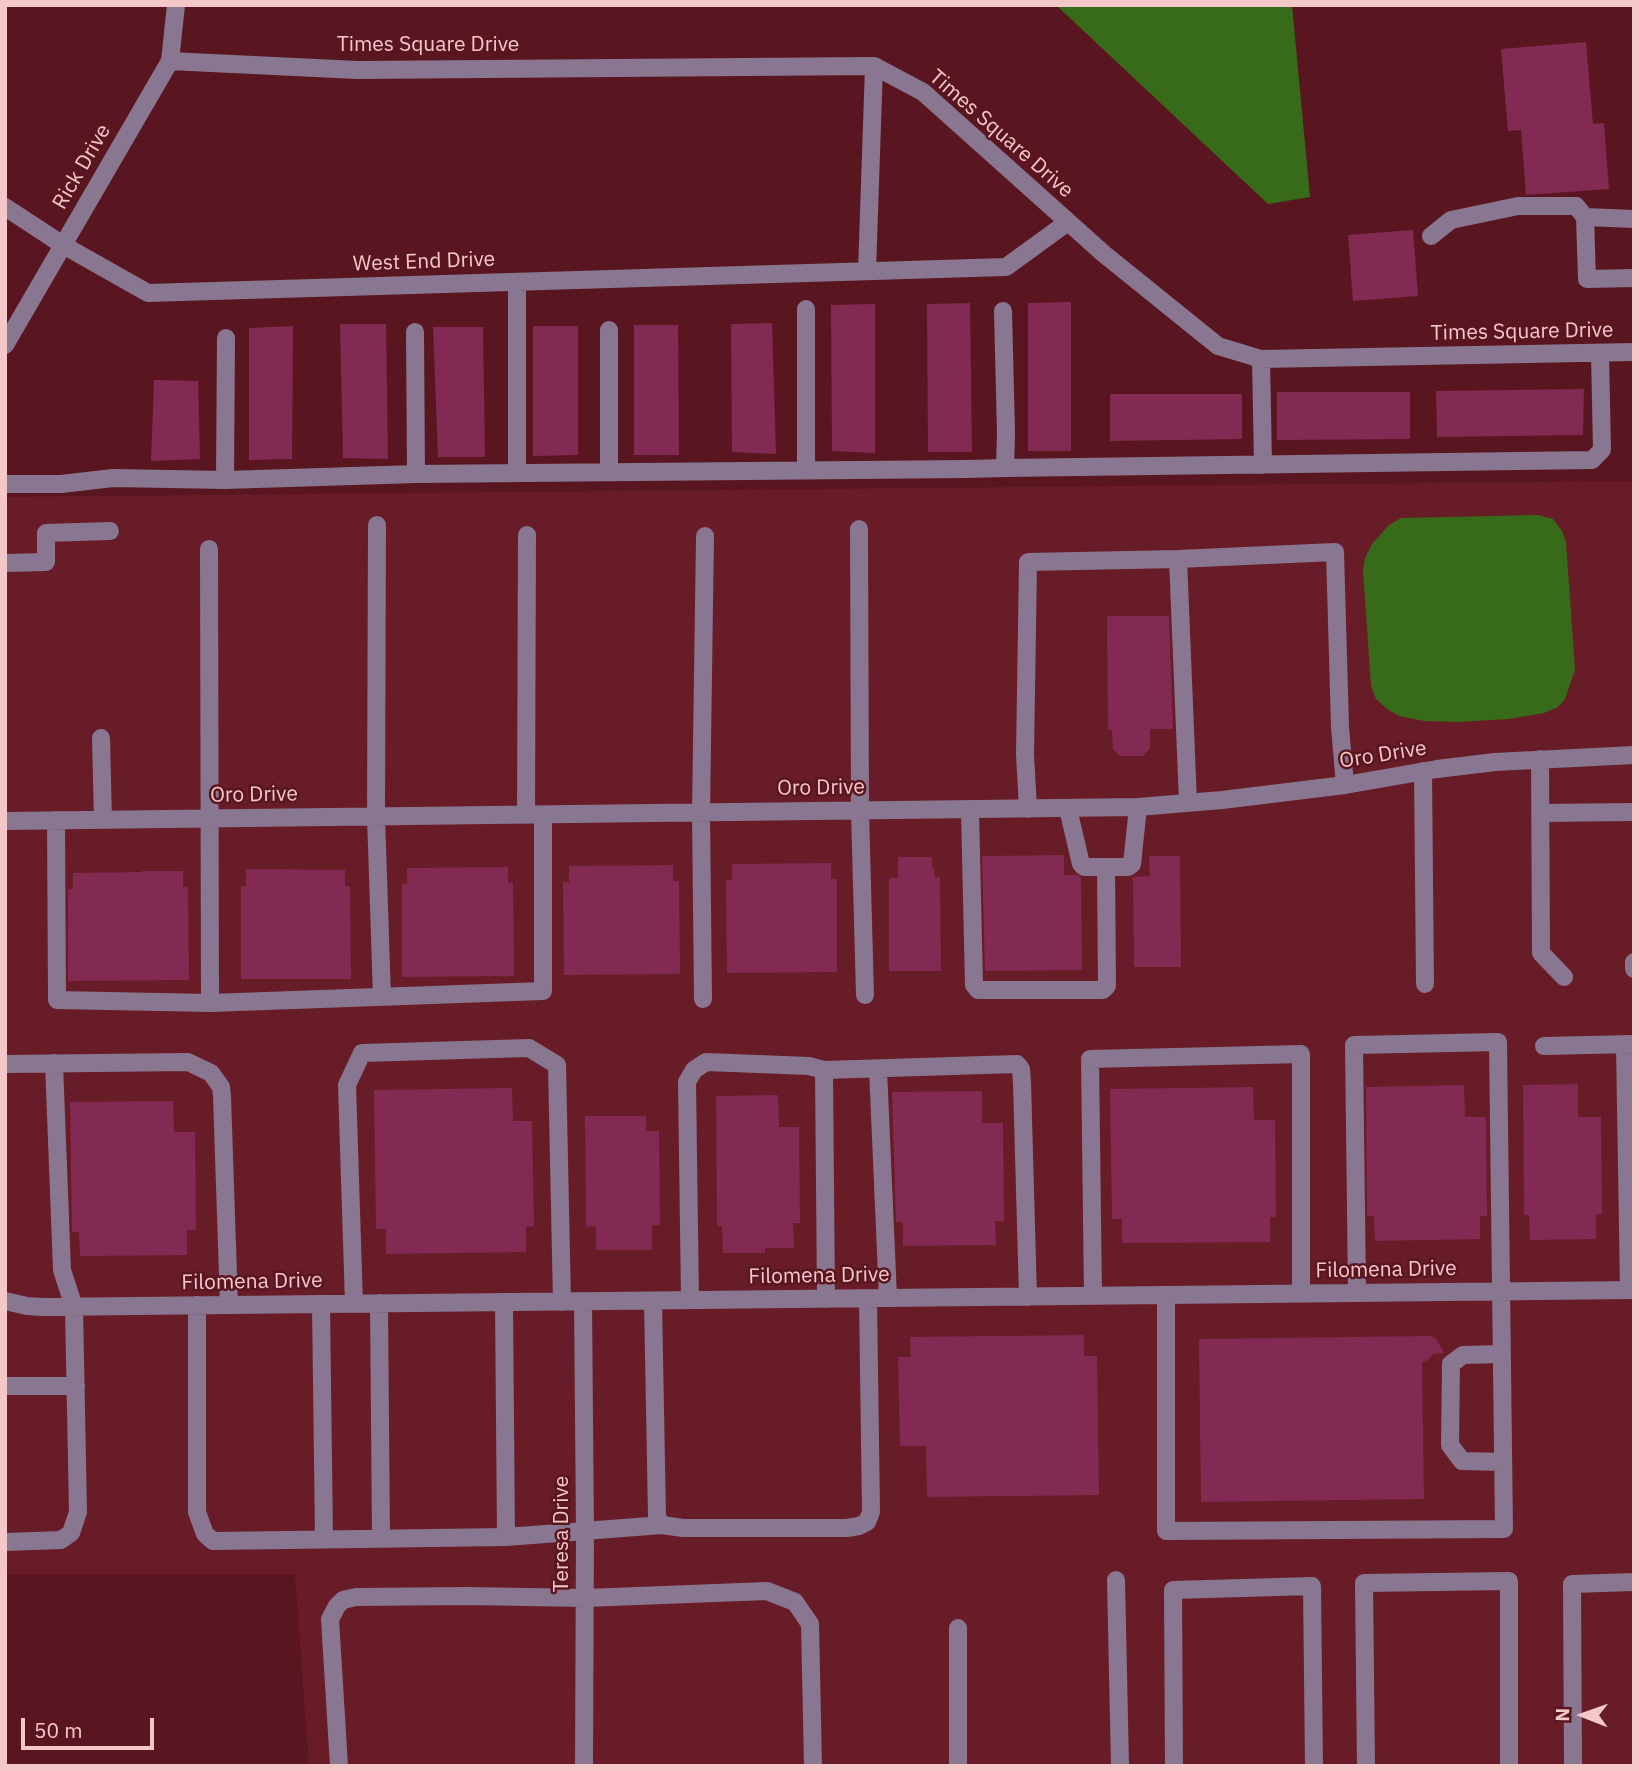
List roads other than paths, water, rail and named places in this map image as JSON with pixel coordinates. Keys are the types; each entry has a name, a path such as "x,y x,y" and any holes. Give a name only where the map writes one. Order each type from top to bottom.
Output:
{"street":[{"name":"Rick Drive","path":"5,345 170,61 176,5"},
{"name":"Times Square Drive","path":"170,61 357,70 874,66 923,92 1104,254 1218,346 1261,359 1634,352"},
{"path":"867,271 874,66"},
{"path":"1431,236 1451,220 1518,206 1576,206 1585,217 1587,279 1634,278"},
{"name":"West End Drive","path":"5,207 64,245 148,293 1006,267 1068,222"},
{"path":"1585,217 1634,219"},
{"path":"517,282 517,473"},
{"path":"806,309 806,470"},
{"path":"1003,312 1005,468"},
{"path":"609,330 609,472"},
{"path":"415,332 416,474"},
{"path":"225,480 226,338"},
{"path":"5,484 61,484 113,478 225,480 416,474 1592,460 1602,450 1600,353"},
{"path":"1261,359 1263,465"},
{"path":"377,526 376,816 382,997"},
{"path":"859,530 860,811 865,995"},
{"path":"5,563 46,562 46,533 110,531"},
{"path":"56,820 57,1000 210,1003 543,991 527,536"},
{"path":"703,999 701,813 705,536"},
{"path":"209,549 210,1003"},
{"path":"1028,809 1028,562 1335,552 1340,727 1345,785"},
{"path":"1178,559 1188,803"},
{"path":"101,738 103,820"},
{"name":"Oro Drive","path":"5,821 1138,807 1345,785 1495,762 1634,755"},
{"path":"1540,759 1541,953 1564,977"},
{"path":"1423,771 1425,984"},
{"path":"1068,809 1084,867 1128,867 1132,864 1138,807"},
{"path":"970,810 974,985 978,990 1103,990 1107,986 1106,867"},
{"path":"1541,813 1634,812"},
{"path":"1166,1295 1166,1531 1504,1528 1498,1042 1353,1045 1357,1293"},
{"path":"1544,1046 1630,1044 1631,1290"},
{"path":"354,1304 347,1085 362,1053 529,1048 557,1065 562,1302"},
{"path":"1093,1296 1090,1059 1301,1054 1301,1294"},
{"path":"5,1064 188,1062 211,1073 220,1087 222,1097 229,1305"},
{"path":"690,1300 687,1082 694,1070 706,1062 809,1066 824,1070 1017,1064 1021,1069 1028,1297"},
{"path":"5,1542 61,1540 71,1533 78,1512 74,1307 62,1270 54,1063"},
{"path":"878,1069 888,1298"},
{"path":"824,1070 826,1299"},
{"name":"Filomena Drive","path":"6,1303 74,1307 1631,1290"},
{"path":"197,1306 197,1512 205,1534 213,1541 506,1537 662,1525 683,1528 859,1526 867,1522 871,1512 868,1298"},
{"name":"Teresa Drive","path":"583,1301 584,1766"},
{"path":"653,1301 657,1517 662,1525"},
{"path":"504,1302 506,1537"},
{"path":"379,1303 381,1538"},
{"path":"321,1304 324,1539"},
{"path":"1502,1354 1462,1355 1451,1364 1450,1445 1462,1461 1503,1462"},
{"path":"5,1386 76,1386"},
{"path":"1116,1580 1119,1766"},
{"path":"1366,1766 1364,1583 1509,1581 1510,1766"},
{"path":"1573,1766 1572,1584 1634,1582"},
{"path":"1174,1766 1172,1590 1312,1586 1314,1766"},
{"path":"339,1766 330,1619 343,1600 356,1597 585,1598 767,1591 795,1602 810,1624 813,1766"},
{"path":"958,1628 958,1766"}]}
